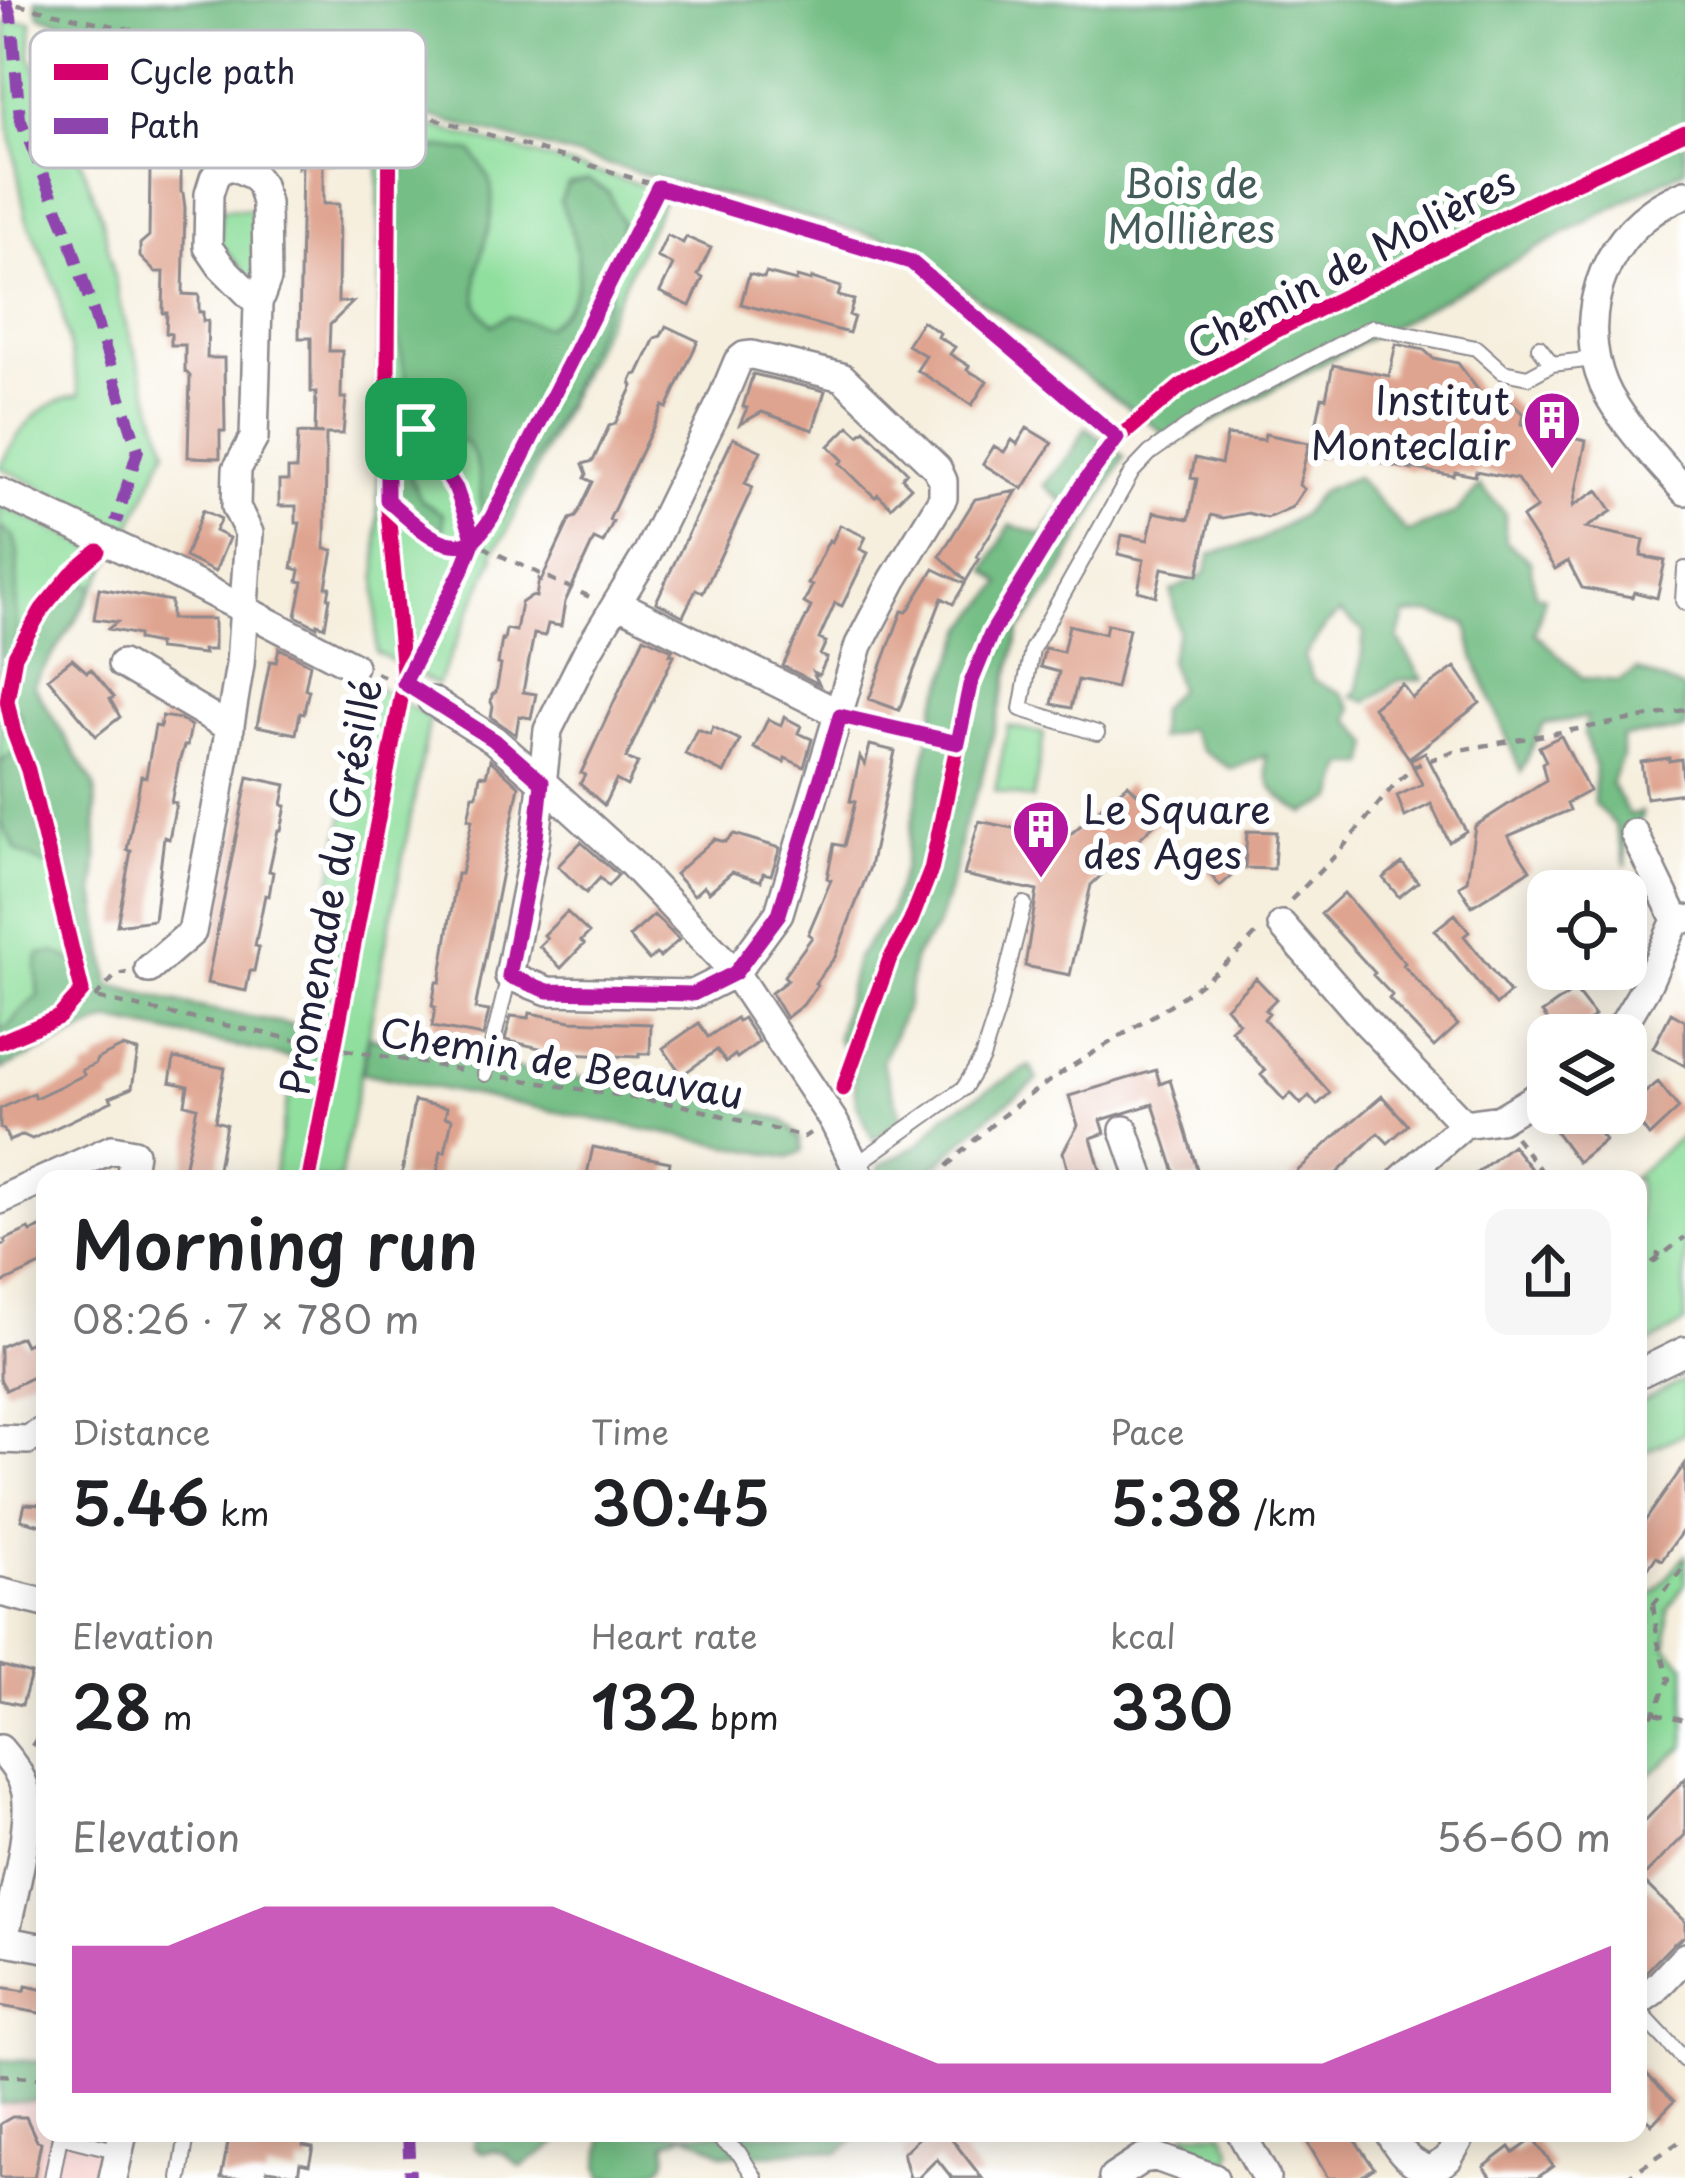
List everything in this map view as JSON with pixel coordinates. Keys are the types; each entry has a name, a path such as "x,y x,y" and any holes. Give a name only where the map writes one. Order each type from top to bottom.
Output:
{"street":[{"path":"232,168 219,171 214,178 207,218 211,255 258,303"},
{"path":"149,969 192,932 240,664 249,533 236,507 237,470 254,438 258,303 267,279 266,203 261,184 238,168"},
{"path":"1685,194 1654,210 1615,251 1599,285 1592,322 1594,358 1607,391 1626,424 1685,490"},
{"path":"744,356 842,377 937,468 943,481 943,498 860,645 779,914 735,973 693,994 548,991 509,976 536,838 548,730 610,603 647,554 744,356"},
{"path":"0,492 244,608 353,666"},
{"path":"610,603 840,716"},
{"path":"122,664 230,728"},
{"path":"432,701 494,740 542,782 631,863 735,973 834,1122 858,1170"},
{"path":"1630,1014 1680,919 1634,832"},
{"path":"1282,925 1464,1124"},
{"path":"1412,1170 1464,1124 1500,1119 1527,1103"},
{"path":"1124,1130 1138,1170"},
{"path":"66,1170 112,1149 134,1153 131,1170"},
{"path":"0,1200 36,1184"},
{"path":"1647,1370 1685,1351"},
{"path":"0,1439 28,1440 36,1435"},
{"path":"0,1592 36,1602"},
{"path":"11,1755 24,1782 27,1820 2,1940 36,1946"},
{"path":"1647,1997 1685,1957"},
{"path":"1394,2142 1413,2164 1430,2171 1448,2159 1458,2142"},
{"path":"1113,2178 1142,2159 1156,2157 1207,2177 1254,2157"}],"lane":[{"path":"1097,733 1021,709 1032,649 1132,472 1150,453 1200,418 1372,327 1476,348 1503,372 1528,377 1552,364 1594,358"},
{"path":"1539,346 1552,364"},
{"path":"1685,569 1685,603"},
{"path":"862,1170 964,1088 982,1058 1024,904"},
{"path":"485,1074 509,976"},
{"path":"1647,2016 1685,2060"},
{"path":"52,2178 59,2142"},
{"path":"79,2142 118,2154"},
{"path":"180,2178 187,2142"},
{"path":"725,2142 740,2153 755,2178"}],"path":[{"path":"0,1 132,30"},
{"path":"426,115 656,192 911,262 1112,443 1135,424"},
{"path":"261,184 263,168"},
{"path":"387,375 387,418"},
{"path":"387,398 416,429 456,489 475,541 610,603"},
{"path":"387,480 389,524"},
{"path":"387,500 438,541 475,541"},
{"path":"353,666 404,683 432,701"},
{"path":"840,716 960,735 954,764"},
{"path":"95,998 116,975 149,969"},
{"path":"1500,1119 1540,1170"},
{"path":"1647,1267 1685,1237"},
{"path":"1678,1243 1685,1250"},
{"path":"1647,1252 1661,1255"},
{"path":"1648,1720 1669,1680 1653,1605 1685,1566"},
{"path":"1647,1601 1653,1605"},
{"path":"1654,1712 1685,1720"},
{"path":"11,1755 36,1734"},
{"path":"0,2074 36,2077"},
{"path":"1626,2178 1685,2138"}],"shaded area":[{"path":"36,2100 36,2142 104,2142 97,2178 0,2178 0,2104"}],"green space":[{"name":"Bois de Mollières","path":"36,0 1685,0 1685,169 1176,442 901,243 426,116 426,30 94,30 39,16"},
{"path":"6,21 32,22 30,168 83,168 102,218 122,312 167,449 129,530 0,467 31,420 53,404 80,395 57,288 26,217 9,126"},
{"path":"426,124 667,192 493,552 437,685 376,652 379,168 426,168"},
{"path":"442,147 473,152 490,182 491,215 476,286 479,308 492,325 508,316 545,327 571,300 577,285 577,253 560,201 568,184 588,180 609,193 622,224 609,299 564,403 500,521 482,520 477,468 465,442 434,438 417,457 411,479 422,501 443,514 443,530 424,525 403,504 391,467 397,437 412,411 393,310 391,188 404,168 426,168 426,152"},
{"path":"221,209 256,210 257,285 220,244"},
{"path":"1086,427 1124,457 1056,581 1020,630 937,927 914,957 907,1005 882,1062 902,1119 873,1140 856,1102 852,1063 837,1038 856,959 889,914 903,870 936,703 966,628 1002,583 986,570 1010,525 1042,535 1064,502 1044,485 1071,454"},
{"path":"1356,477 1407,532 1456,513 1480,486 1505,513 1505,541 1530,561 1535,594 1545,597 1535,633 1583,678 1619,681 1637,670 1685,690 1685,730 1622,737 1622,757 1611,783 1629,815 1642,812 1641,820 1625,832 1626,866 1615,825 1594,804 1595,767 1584,734 1587,718 1543,724 1521,772 1474,657 1467,624 1430,613 1405,615 1398,639 1423,680 1398,680 1367,702 1352,696 1358,690 1364,632 1340,613 1304,657 1313,680 1341,693 1352,709 1349,719 1371,744 1366,765 1345,765 1335,799 1305,813 1275,791 1267,775 1266,755 1232,769 1202,751 1188,729 1158,739 1159,710 1178,688 1169,660 1178,631 1171,591 1205,574 1211,554 1261,540 1303,513 1321,491"},
{"path":"0,505 113,557 33,685 95,786 95,894 110,986 302,1027 370,683 430,718 342,1170 275,1170 295,1059 109,1020 0,1070"},
{"path":"0,527 14,537 18,552 18,636 12,651 19,654 34,627 56,608 61,591 76,580 94,586 33,685 95,786 95,894 110,985 302,1027 296,1059 109,1020 0,1070 0,1026 6,1029 38,996 39,954 54,952 79,963 85,953 80,913 68,904 64,880 56,870 17,851 0,821 0,763 22,745 21,715 0,690"},
{"path":"1008,726 1044,734 1033,799 995,791"},
{"path":"369,1037 505,1067 693,1094 785,1121 800,1139 802,1151 789,1158 362,1073"},
{"path":"1030,1066 1038,1080 993,1113 931,1170 879,1170 921,1143 945,1115"},
{"path":"1685,1132 1685,1323 1647,1345 1647,1170 1642,1170"},
{"path":"1685,1380 1685,1433 1647,1451 1647,1399"},
{"path":"1685,1556 1685,1583 1668,1609 1667,1648 1685,1665 1685,1746 1647,1776 1647,1592 1654,1593"},
{"path":"0,2060 36,2062 36,2100 0,2104"},
{"path":"475,2142 558,2142 521,2167 504,2153 484,2153"},
{"path":"603,2142 668,2142 664,2163 649,2174 603,2178 599,2166"},
{"path":"702,2142 852,2142 838,2153 808,2148 775,2154 724,2154"},
{"path":"1188,2142 1228,2142 1232,2150 1229,2162 1217,2167 1195,2162"}],"building":[{"path":"302,168 323,168 323,204 339,204 338,302 353,302 330,325 329,351 342,351 341,398 346,398 343,434 326,434 325,549 333,550 325,627 296,616 303,582 298,581 300,570 292,568 300,523 296,523 296,506 279,506 279,481 288,481 288,469 296,469 298,433 323,434 315,433 311,338 299,338"},
{"path":"150,169 181,170 183,294 199,295 199,312 208,321 207,358 224,358 225,431 220,431 220,458 188,457 190,376 185,371 185,345 171,345 171,334 166,333 164,272 155,272 140,257 140,244 149,236"},
{"path":"667,235 711,248 690,306 660,292 673,265 657,257"},
{"path":"766,273 841,287 838,296 854,300 849,333 741,304 749,274 764,278"},
{"path":"922,321 955,347 950,354 969,366 967,370 987,381 972,405 917,370 926,356 907,345"},
{"path":"666,326 698,341 631,473 603,543 594,539 565,602 561,626 548,624 545,636 534,634 523,692 536,694 531,718 519,716 516,735 491,717 502,639 506,629 516,631 521,603 536,597 539,579 593,482 585,478 583,464 593,461 609,426 615,424 634,375"},
{"name":"Institut Monteclair","path":"1396,344 1458,363 1484,398 1501,392 1523,414 1521,424 1564,431 1562,436 1586,441 1573,506 1598,490 1612,511 1586,528 1644,540 1641,556 1665,561 1657,598 1582,588 1568,561 1555,569 1522,518 1537,508 1517,479 1476,471 1475,476 1455,472 1454,476 1412,470 1330,446 1328,458 1310,454 1333,365 1389,376"},
{"path":"753,374 825,391 813,430 762,412 740,424"},
{"path":"849,426 859,435 865,430 907,472 902,478 911,487 891,507 862,485 829,446"},
{"path":"1027,428 1052,443 1023,489 983,464 994,446 1004,452 1012,440 1017,444"},
{"path":"1265,434 1309,443 1299,485 1304,489 1292,507 1267,518 1248,513 1223,518 1211,515 1198,575 1162,568 1156,596 1138,591 1144,560 1118,554 1122,535 1148,540 1154,512 1189,519 1197,479 1191,478 1195,458 1221,464 1227,435 1264,440"},
{"path":"733,438 761,451 745,483 753,487 703,593 696,589 683,616 656,602"},
{"path":"1017,491 966,581 940,556 975,499"},
{"path":"203,510 221,519 215,531 229,538 215,572 185,557"},
{"path":"840,525 866,537 860,549 868,553 842,606 835,603 819,639 826,642 820,655 827,658 819,675 813,672 819,684 783,666 811,607 804,603 812,586 808,584"},
{"path":"934,569 965,584 953,604 942,598 899,710 869,699 902,611 907,612"},
{"path":"99,588 171,601 171,619 214,619 214,650 203,650 204,654 158,649 158,644 138,640 138,635 108,629 117,622 94,619"},
{"path":"1107,624 1129,629 1116,688 1078,680 1071,708 1052,704 1059,672 1040,667 1045,648 1063,652 1069,625 1105,634"},
{"path":"644,637 674,655 626,758 638,763 627,786 616,780 604,805 580,784 585,775 581,773"},
{"path":"279,648 310,664 305,689 309,690 296,734 257,726 270,661 276,662"},
{"path":"72,659 87,672 91,669 114,697 110,699 120,717 96,736 48,678"},
{"path":"1455,667 1480,703 1409,758 1373,707 1402,684 1412,698"},
{"path":"162,716 191,726 171,802 176,803 169,839 164,837 154,920 117,925 141,776 146,777 155,726 160,727"},
{"path":"784,717 801,726 798,733 812,739 804,767 754,748 768,719 781,725"},
{"path":"713,727 740,740 724,773 685,754 697,729 710,734"},
{"path":"1561,736 1589,791 1567,803 1570,810 1508,836 1530,870 1472,906 1459,886 1467,881 1475,826 1546,780 1542,763 1546,761 1539,747"},
{"path":"870,745 895,751 870,867 835,957 803,1005 786,1018 771,993 788,980 784,976 812,937 808,934 831,880 827,878 834,844 844,846 860,757 865,765"},
{"path":"1425,752 1466,831 1449,842 1431,804 1405,817 1397,796 1422,784 1410,760"},
{"path":"1681,759 1684,793 1646,798 1641,762"},
{"path":"490,760 519,786 475,1009 489,1011 483,1036 432,1027 432,1006 472,820 468,819 473,795"},
{"path":"248,777 286,785 282,805 286,806 246,991 207,983"},
{"name":"Le Square des Ages","path":"1128,784 1161,818 1091,885 1070,975 1025,966 1037,891 964,875 979,821 1065,839"},
{"path":"1247,831 1276,832 1274,869 1245,868"},
{"path":"734,834 780,848 771,875 763,873 761,881 732,872 709,892 704,886 694,895 675,874 714,839 725,842"},
{"path":"581,842 618,875 608,886 600,878 586,893 558,866"},
{"path":"1226,854 1239,869 1220,886 1207,871"},
{"path":"1402,863 1418,882 1399,897 1383,878"},
{"path":"1344,893 1458,1025 1434,1047 1321,914"},
{"path":"567,912 589,933 561,968 539,946"},
{"path":"1455,914 1469,932 1464,936 1510,993 1496,1005 1435,930"},
{"path":"654,915 679,940 660,957 656,954 649,960 629,937"},
{"path":"1256,978 1276,999 1265,1010 1269,1013 1264,1019 1330,1093 1317,1105 1309,1096 1301,1104 1291,1093 1284,1100 1231,1030 1239,1023 1226,1007"},
{"path":"1575,990 1593,1014 1543,1014"},
{"path":"530,1013 571,1021 651,1024 650,1054 565,1054 505,1040 511,1016 529,1018"},
{"path":"1671,1013 1685,1021 1685,1066 1653,1048"},
{"path":"743,1018 759,1042 737,1058 726,1062 717,1050 682,1075 663,1048 699,1023 708,1037"},
{"path":"122,1047 138,1051 132,1088 32,1139 23,1135 9,1141 0,1128 0,1109 84,1075 82,1070"},
{"path":"174,1058 225,1068 215,1121 226,1124 218,1170 184,1170 197,1107 185,1104 188,1086 170,1082"},
{"path":"1156,1070 1160,1084 1170,1080 1197,1170 1174,1170 1153,1104 1101,1120 1105,1133 1091,1138 1100,1170 1068,1170 1063,1152 1078,1125 1069,1096"},
{"path":"1658,1082 1679,1108 1649,1136 1647,1133 1647,1091"},
{"path":"1382,1096 1408,1125 1388,1143 1378,1133 1340,1170 1299,1170"},
{"path":"414,1101 447,1108 445,1117 452,1119 438,1170 402,1170"},
{"path":"1557,1134 1600,1134 1605,1140 1578,1162"},
{"path":"1512,1145 1532,1170 1480,1170"},
{"path":"593,1147 670,1162 669,1170 588,1170"},
{"path":"36,1230 36,1267 0,1284 0,1246"},
{"path":"21,1337 25,1345 36,1340 36,1375 6,1390 0,1379 0,1347"},
{"path":"1685,1464 1685,1527 1662,1560 1656,1557 1647,1570 1647,1518"},
{"path":"25,1504 36,1505 36,1524 21,1520"},
{"path":"0,1665 31,1674 22,1705 0,1700"},
{"path":"1685,1779 1685,1835 1647,1873 1647,1819"},
{"path":"1647,1885 1685,1922 1685,1936 1647,1971"},
{"path":"26,1986 36,1988 36,2012 0,2006 0,1987 25,1991"},
{"path":"1647,2075 1674,2101 1652,2124 1647,2119"},
{"path":"12,2117 26,2117 36,2142 41,2142 34,2178 0,2178 0,2124"},
{"path":"228,2142 304,2142 313,2147 309,2165 300,2163 298,2175 267,2170 265,2178 221,2178"},
{"path":"915,2142 954,2142 982,2178 952,2178 937,2159 918,2178 910,2178 903,2153"},
{"path":"1307,2142 1356,2142 1374,2168 1359,2178 1328,2178"},
{"path":"1535,2142 1553,2166 1537,2178 1492,2178 1484,2167 1510,2147 1514,2153"}],"marked path":[{"path":"6,0 20,119 30,143"},
{"path":"41,168 67,231 138,450 116,522"},
{"path":"408,2142 410,2178"}],"cycle path":[{"name":"Chemin de Molières","path":"843,1089 889,961 931,870 970,685 991,634 1107,448 1181,386 1277,330 1685,132"},
{"name":"Promenade du Grésillé","path":"311,1170 404,683 387,500 390,168"},
{"name":"Promenade du Grésillé","path":"404,683 658,187"},
{"path":"0,1042 59,1017 82,991 7,701 15,656 42,609 98,551"}],"place":[{"name":"Institut Monteclair","path":"1552,471"},
{"name":"Le Square des Ages","path":"1041,880"}],"route":[{"path":"416,429 387,398 387,500 438,541 474,540 492,517 658,187 911,262 1117,438 1082,485 991,634 970,685 958,743 840,716 779,914 735,973 693,994 548,991 509,976 542,782 494,740 404,683 474,540 456,489 416,429"}]}
